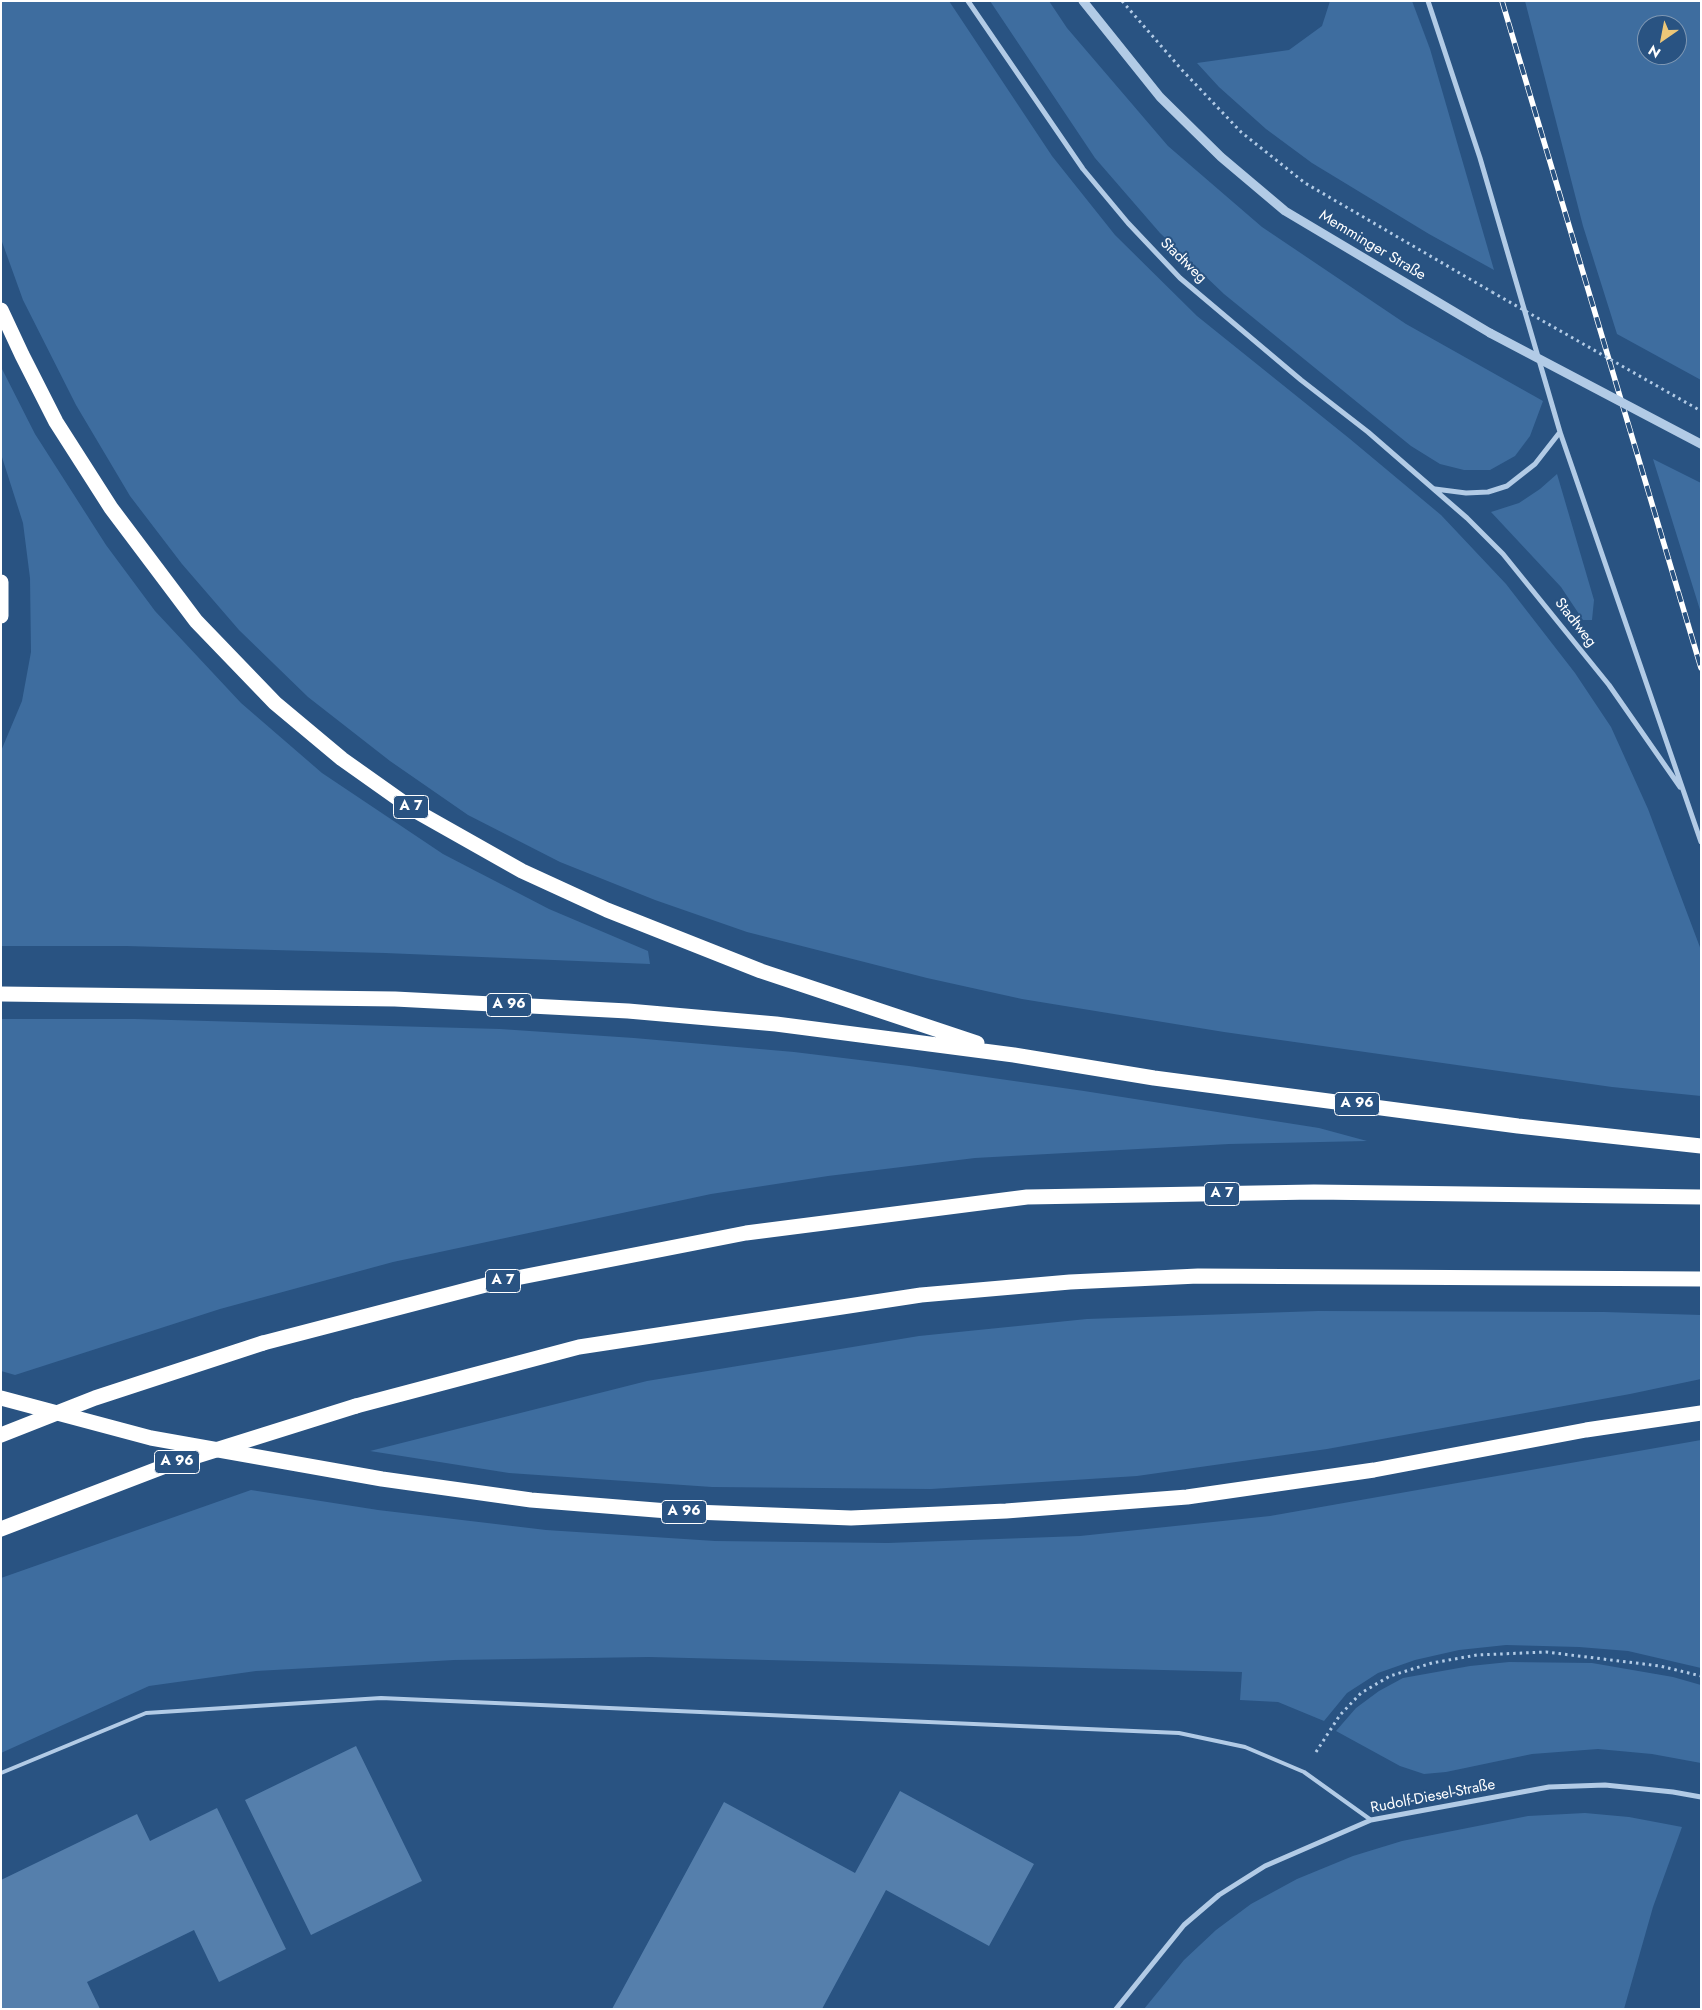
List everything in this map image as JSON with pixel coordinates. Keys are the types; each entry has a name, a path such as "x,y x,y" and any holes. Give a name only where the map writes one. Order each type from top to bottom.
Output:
{"highway":[{"name":"A 7","path":"1,310 61,430 111,508 190,614 275,702 342,760 414,810 522,871 607,910 761,972 1014,1055"},
{"path":"1,582 1,616"},
{"name":"A 96","path":"1,994 395,999 628,1011 776,1024 1014,1055 1154,1078 1518,1126 1701,1146"},
{"name":"A 7","path":"1,1434 95,1398 263,1343 501,1281 746,1233 1028,1197 1314,1192 1701,1196"},
{"name":"A 96","path":"1,1529 168,1465 356,1406 579,1347 921,1294 1070,1282 1198,1276 1701,1278"},
{"name":"A 96","path":"1,1398 151,1438 382,1480 532,1500 668,1512 851,1518 1006,1510 1187,1497 1374,1470 1586,1430 1701,1413"}],"street":[{"name":"Stadtweg","path":"968,1 1083,169 1128,223 1180,278 1301,380 1368,432 1434,489 1503,554 1609,686 1680,787"},
{"name":"Memminger Straße","path":"1083,1 1160,97 1221,157 1285,210 1490,333 1701,444"},
{"name":"Stadtweg","path":"1428,1 1480,158 1560,432 1680,787 1701,842"},
{"path":"1434,489 1466,494 1488,492 1507,486 1534,464 1560,432"},
{"name":"Rudolf-Diesel-Straße","path":"1116,2009 1184,1925 1219,1896 1265,1866 1371,1820 1549,1787 1606,1785 1701,1797"}],"lane":[{"path":"1,1773 146,1713 381,1698 1179,1734 1245,1747 1304,1772 1371,1820"}],"path":[{"path":"1122,1 1182,70 1241,132 1305,183 1701,411"},
{"path":"1304,1772 1330,1728 1361,1693 1390,1676 1432,1663 1477,1655 1546,1652 1660,1666 1701,1676"}],"shaded area":[{"path":"1,1 949,1 1052,156 1115,235 1197,316 1441,515 1506,584 1575,673 1611,727 1648,809 1701,950 1701,1096 1612,1087 1224,1032 1022,999 927,978 747,932 655,900 560,862 468,815 390,761 308,697 239,630 182,564 130,496 76,405 23,300 1,239"},
{"path":"990,1 1049,1 1067,28 1168,146 1262,227 1406,324 1543,401 1530,436 1515,456 1490,470 1464,470 1440,464 1411,446 1224,294 1160,233 1095,158"},
{"path":"1330,1 1412,1 1430,49 1494,270 1429,234 1312,163 1266,129 1219,87 1197,63 1289,50 1322,26"},
{"path":"1525,1 1701,1 1701,380 1617,334 1583,226"},
{"path":"1,367 35,434 106,545 155,611 241,703 322,773 443,854 549,909 648,951 650,964 385,953 126,946 1,946 1,751 22,701 31,652 30,578 23,523 1,454"},
{"path":"1653,459 1701,483 1701,613"},
{"path":"1557,474 1594,600 1592,620 1583,620 1561,587 1491,512 1519,503 1540,489"},
{"path":"1,1019 135,1019 500,1029 794,1052 1084,1091 1319,1128 1367,1141 1229,1144 975,1158 828,1176 711,1194 393,1262 220,1309 15,1375 1,1371"},
{"path":"1318,1311 1604,1312 1701,1315 1701,1379 1630,1394 1327,1449 1137,1476 931,1489 712,1487 509,1473 370,1451 647,1381 919,1336 1087,1319"},
{"path":"1701,1440 1701,1668 1628,1651 1579,1647 1506,1645 1459,1650 1415,1660 1378,1673 1347,1693 1324,1721 1278,1702 1240,1700 1242,1672 649,1657 454,1660 256,1671 149,1686 1,1753 1,1578 251,1490 378,1510 546,1530 715,1541 888,1543 1080,1536 1270,1516"},
{"path":"1509,1662 1592,1663 1673,1677 1701,1685 1701,1763 1652,1754 1598,1749 1532,1754 1446,1772 1424,1774 1400,1766 1336,1731 1356,1708 1379,1691 1403,1678 1470,1666"},
{"path":"1585,1813 1629,1817 1682,1827 1653,1907 1624,2009 1144,2009 1184,1960 1216,1930 1251,1904 1297,1879 1353,1856 1402,1841 1528,1816"}],"building":[{"path":"356,1746 422,1881 311,1935 245,1800"},
{"path":"900,1791 1034,1864 989,1946 886,1890 822,2009 612,2009 724,1802 855,1873"},
{"path":"217,1808 286,1949 219,1982 194,1930 87,1982 100,2009 1,2009 1,1880 137,1814 150,1841"}],"railway":[{"path":"1502,1 1701,668"}]}
